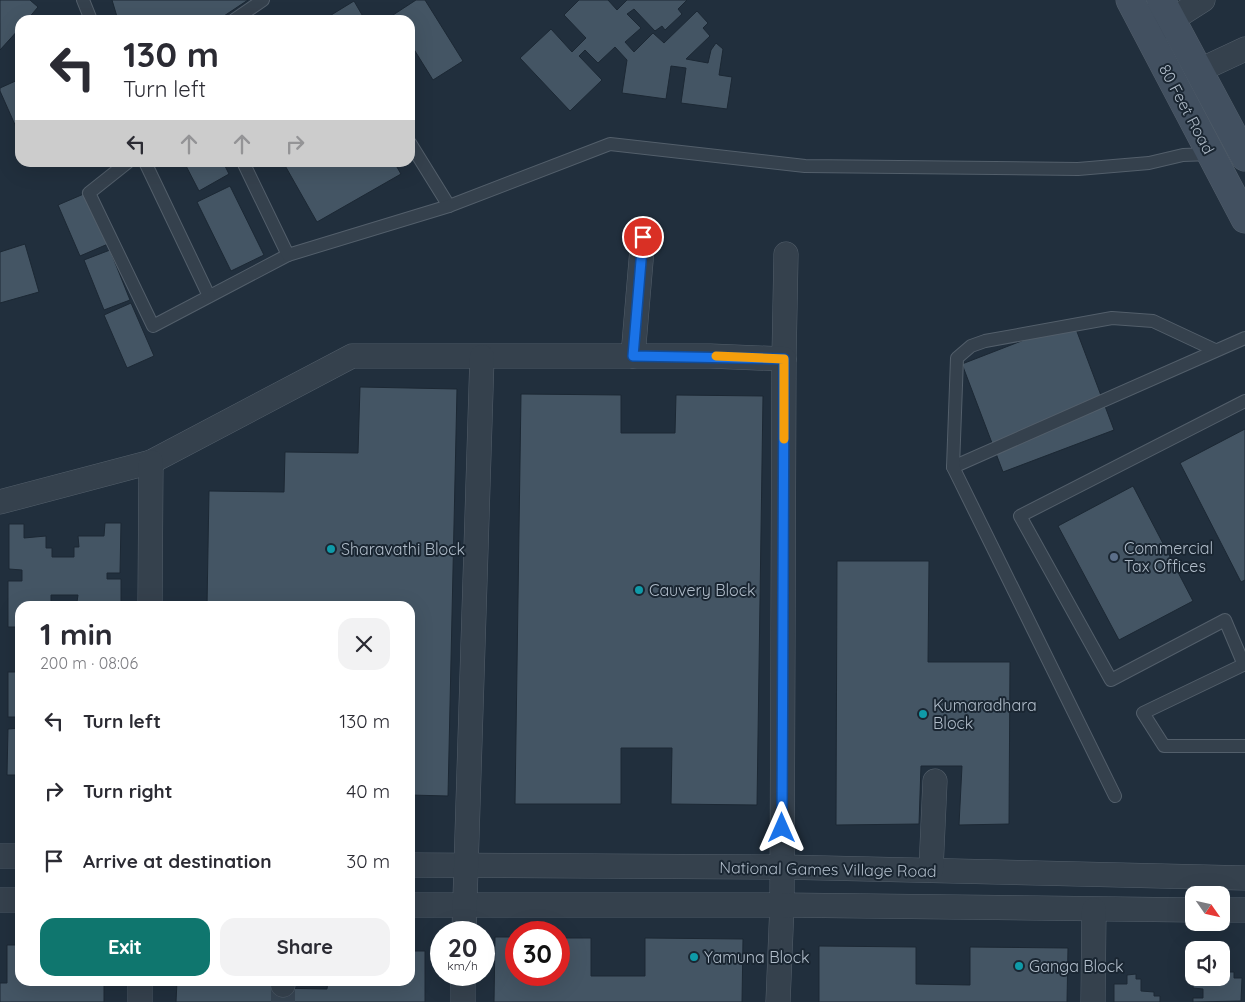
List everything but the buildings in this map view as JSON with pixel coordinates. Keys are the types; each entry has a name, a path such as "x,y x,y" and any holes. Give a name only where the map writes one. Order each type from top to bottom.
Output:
{"main road":[{"name":"80 Feet Road","path":"1130,0 1245,219"},
{"name":"80 Feet Road","path":"1167,10 1245,157"}],"street":[{"path":"1148,35 1167,10 1203,0"},
{"path":"1198,71 1245,49"},
{"path":"633,356 643,237"},
{"path":"778,1002 782,905 786,254"},
{"path":"0,502 151,462 352,356 633,356 784,359"},
{"path":"465,921 482,357"},
{"path":"150,601 151,462"},
{"path":"931,870 935,781"},
{"path":"0,856 15,856"},
{"name":"National Games Village Road","path":"415,866 782,867 1245,878"},
{"path":"0,900 15,900"},
{"path":"415,905 782,905 1185,910"},
{"path":"1093,1002 1094,910"},
{"path":"1230,910 1245,910"},
{"path":"140,986 140,1002"},
{"path":"463,986 463,1002"}],"lane":[{"path":"84,0 89,15"},
{"path":"242,15 264,0"},
{"path":"122,167 89,193 152,326 288,255 449,206 610,144 805,166 1078,169 1149,163 1183,155 1211,154"},
{"path":"415,151 449,206"},
{"path":"147,167 210,296"},
{"path":"245,167 288,255"},
{"path":"1115,796 953,466 957,358 971,346 1112,318 1152,321 1215,350"},
{"path":"953,466 1245,338"},
{"path":"1245,401 1020,516 1111,680 1225,620 1244,664 1143,712 1164,746 1245,746"}],"tunnel":[{"path":"283,986 283,1002"}],"slow traffic":[{"path":"716,356 784,359 784,439"}],"place":[{"name":"Sharavathi Block","path":"331,549"},
{"name":"Commercial Tax Offices","path":"1114,557"},
{"name":"Cauvery Block","path":"639,590"},
{"name":"Kumaradhara Block","path":"923,714"},
{"name":"Yamuna Block","path":"694,957"},
{"name":"Ganga Block","path":"1019,966"}],"route":[{"path":"643,237 633,356 710,356 784,359 782,828"}]}
